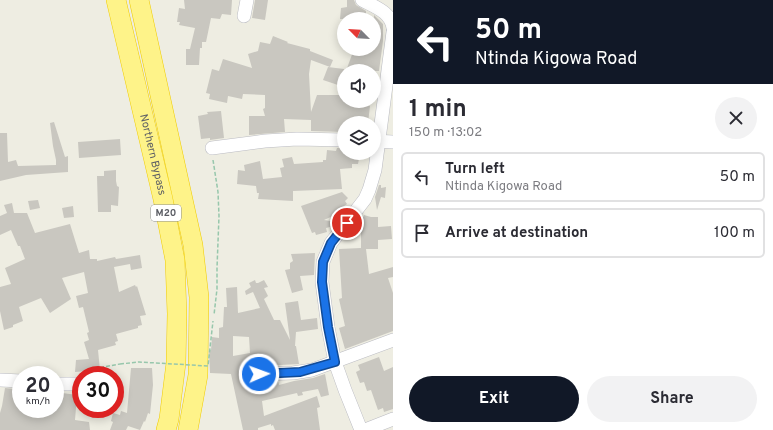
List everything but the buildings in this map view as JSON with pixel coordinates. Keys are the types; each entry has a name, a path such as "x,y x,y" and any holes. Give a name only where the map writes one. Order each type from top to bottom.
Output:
{"highway":[{"name":"Northern Bypass","path":"116,0 163,199 175,260 177,314 176,363 169,419 166,430"},
{"name":"Northern Bypass","path":"139,0 193,245 198,289 198,375 188,430"}],"street":[{"path":"244,16 247,0"},
{"path":"362,0 388,12 393,28"},
{"path":"380,116 393,32"},
{"path":"212,148 265,141 297,139 337,140"},
{"path":"381,141 393,142"},
{"path":"375,160 375,170 365,199 331,243 323,262 322,282 328,327 335,362 358,429 393,419"},
{"path":"259,374 300,372 335,362 393,340"},
{"path":"0,380 12,381"}],"path":[{"path":"109,366 139,362 208,366 217,289 216,268 219,216 218,192 212,148"}],"route":[{"path":"259,374 300,372 312,370 335,362 328,327 322,282 323,262 331,243 347,223"}]}
